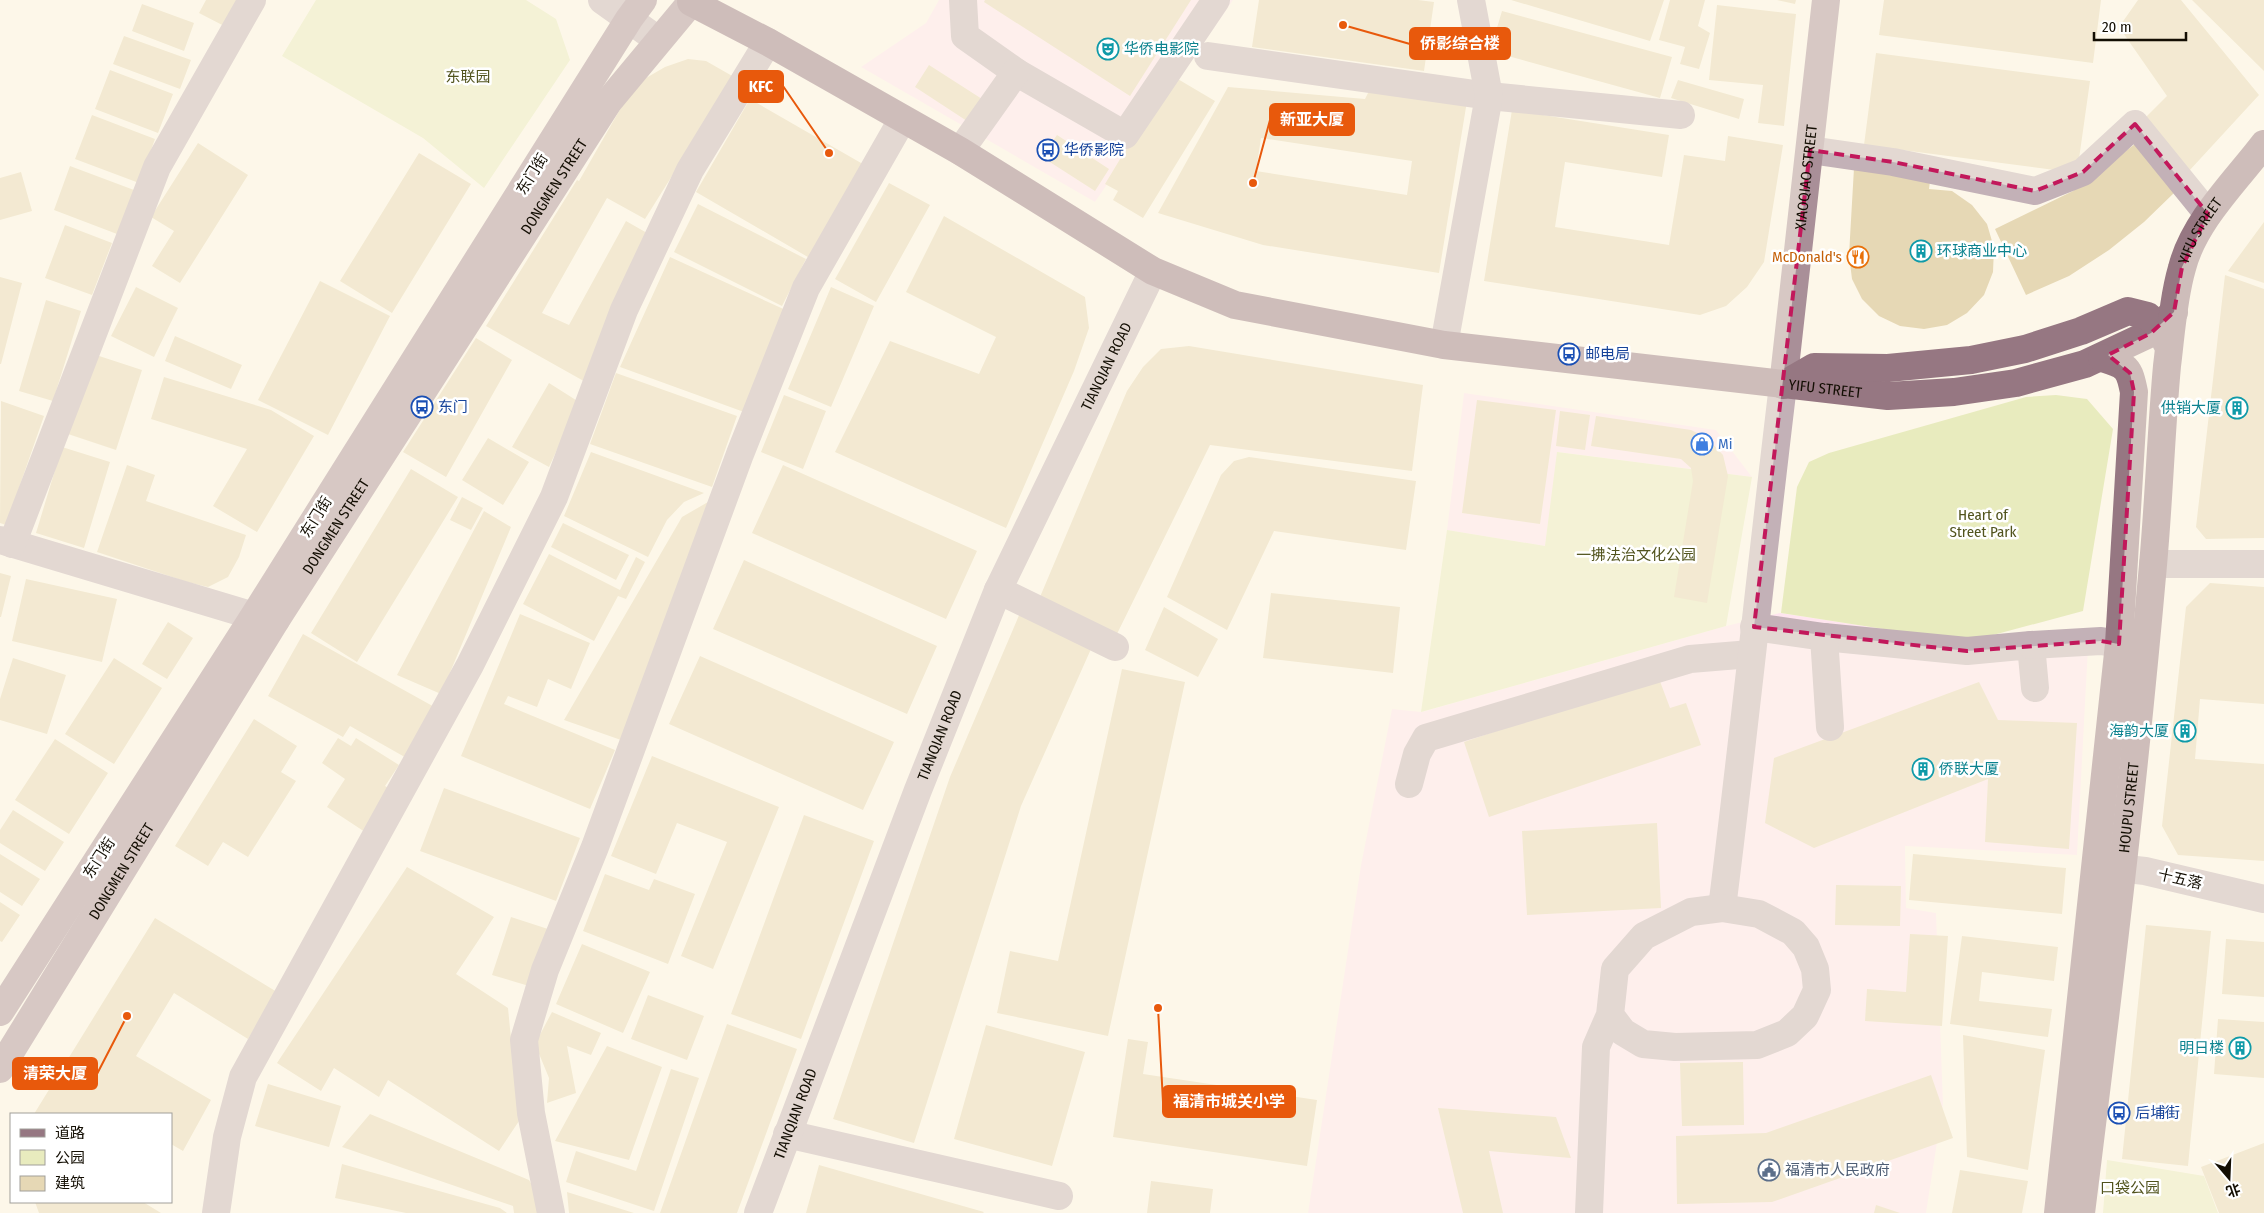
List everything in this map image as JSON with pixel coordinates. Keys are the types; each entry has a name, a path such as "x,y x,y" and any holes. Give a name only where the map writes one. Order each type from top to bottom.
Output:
{"main road":[{"path":"691,0 960,151 1153,271 1235,305 1444,345 1783,385"},
{"name":"YIFU STREET","path":"1783,385 1888,396 1954,392 2016,382 2086,364 2135,342 2166,319 2193,238 2208,214 2264,144"},
{"name":"YIFU STREET","path":"1783,385 1814,367 1888,368 1971,360 2025,349 2081,330 2128,311 2166,319"},
{"name":"HOUPU STREET","path":"2081,1213 2123,869 2153,564 2169,353 2163,332 2166,319"},
{"name":"HOUPU STREET","path":"2058,1213 2119,644 2134,392 2130,373 2119,363 2102,358"},
{"path":"2086,1170 2089,1213"}],"street":[{"path":"252,0 156,167 6,542 265,618"},
{"path":"602,0 636,9 658,40"},
{"name":"DONGMEN STREET","path":"0,1069 265,618 609,100 691,0"},
{"path":"963,0 965,36 1016,72 1125,135 1216,0"},
{"path":"1444,345 1489,96 1471,0"},
{"name":"XIAOQIAO STREET","path":"1783,385 1826,0"},
{"name":"东门街","path":"0,1012 265,618 636,9"},
{"path":"216,1213 226,1137 243,1077 470,665 554,497 624,310 690,170 768,42"},
{"path":"1208,56 1489,96 1681,115"},
{"path":"960,151 1016,72"},
{"path":"551,1213 531,1113 524,1040 546,970 595,846 740,454 806,288 902,120"},
{"path":"1810,150 1893,162 2034,191 2083,172 2134,124 2208,214"},
{"name":"TIANQIAN ROAD","path":"758,1213 918,790 998,590 1153,271"},
{"path":"1722,908 1783,385"},
{"path":"2153,564 2264,564"},
{"path":"998,590 1116,647"},
{"path":"1754,626 1824,637 1967,651 2101,641 2119,644"},
{"path":"1824,637 1830,726"},
{"path":"2031,645 2035,688"},
{"path":"1409,784 1417,754 1426,738 1690,659 1751,654"},
{"name":"十五落","path":"2095,866 2145,871 2264,899"},
{"path":"1589,1213 1596,1047 1610,1015 1614,969 1644,936 1692,912 1722,908 1759,914 1793,932 1806,948 1815,969 1817,990 1805,1016 1787,1033 1757,1045 1675,1047 1643,1044 1623,1032 1610,1015"},
{"path":"788,1134 1059,1196"}],"highlighted area":[{"path":"2135,124 2208,214 2182,267 2174,312 2151,333 2108,355 2130,373 2134,392 2119,644 2101,641 1967,651 1754,627 1810,150 1893,162 2035,191 2083,172"}],"shaded area":[{"path":"939,0 1233,0 1095,202 861,67 926,23"},
{"path":"1464,393 1716,430 1752,477 1558,452 1545,546 1447,530"},
{"path":"1780,613 1967,642 2089,629 2077,855 1905,846 1906,908 1936,913 1943,1104 1926,1213 1308,1213 1361,865 1392,709 1422,712 1726,626"}],"green space":[{"name":"东联园","path":"316,0 526,0 556,19 570,60 484,188 423,138 282,56"},
{"name":"Heart of Street Park","path":"2056,395 2087,399 2113,429 2083,611 1967,642 1781,613 1797,487 1809,462 1829,453 2026,397"},
{"name":"一拂法治文化公园","path":"1557,452 1752,477 1726,626 1421,712 1447,530 1545,546"},
{"name":"口袋公园","path":"2107,1160 2204,1176 2218,1213 2103,1213"}],"building":[{"path":"206,0 243,0 228,28 199,13"},
{"name":"华侨电影院","path":"985,0 1191,0 1130,96 984,2"},
{"path":"1259,0 1418,0 1434,2 1424,71 1252,47"},
{"path":"1511,0 1664,0 1650,41"},
{"path":"1670,0 1705,0 1698,26 1710,33 1699,69 1680,64 1685,47 1659,40"},
{"path":"1777,0 1796,0 1795,4"},
{"path":"1884,0 2101,0 2093,63 1879,35"},
{"path":"2138,0 2181,0 2259,95 2189,171 2143,120 2167,96 2119,27"},
{"path":"2192,0 2264,0 2264,71"},
{"path":"142,4 194,23 184,51 132,31"},
{"path":"1717,5 1796,14 1784,126 1758,123 1763,85 1709,80"},
{"path":"1502,11 1672,57 1660,98 1490,51"},
{"path":"124,36 191,60 180,89 113,64"},
{"path":"1876,53 2090,81 2077,173 1864,145"},
{"path":"688,59 706,61 734,77 645,219 607,198 542,313 569,325 626,221 647,233 589,384 486,326 577,180 579,181 626,99 646,78 665,67"},
{"path":"929,65 982,99 967,121 915,87"},
{"path":"110,70 173,94 158,133 95,109"},
{"path":"1171,75 1215,101 1143,218 1113,200 1118,191 1105,184"},
{"path":"1678,80 1744,99 1739,119 1671,98"},
{"path":"1372,85 1467,101 1439,273 1263,245 1158,213 1228,87 1365,99","holes":["1261,138 1412,161 1407,195 1256,171"]},
{"path":"750,99 868,167 813,260 696,192"},
{"path":"1512,110 1669,135 1662,177 1565,162 1555,227 1669,245 1684,155 1725,161 1728,136 1783,145 1764,262 1747,287 1726,306 1700,315 1484,281"},
{"path":"92,115 155,139 139,183 75,159"},
{"path":"1057,135 1109,169 1095,191 1042,157"},
{"path":"198,143 248,175 180,283 152,266 174,231 151,217"},
{"path":"2135,144 2175,192 2144,222 2109,250 2069,276 2026,295 1995,229 2073,191"},
{"path":"419,153 471,184 392,313 340,281"},
{"path":"70,166 134,190 117,234 54,210"},
{"name":"环球商业中心","path":"1854,168 1931,173 1929,189 1952,191 1972,205 1987,224 1994,248 1993,272 1984,295 1967,313 1947,325 1924,329 1900,326 1879,316 1862,299 1852,279 1849,255"},
{"path":"21,172 32,211 0,220 0,178"},
{"path":"889,183 930,205 876,302 835,279"},
{"path":"698,204 806,259 782,306 674,252"},
{"path":"944,216 1085,297 1089,328 1074,371 1006,528 835,452 890,341 979,374 996,337 906,292"},
{"path":"2264,222 2264,283 2228,271"},
{"path":"65,225 112,243 92,295 45,278"},
{"path":"670,257 790,312 744,412 620,367"},
{"name":"供销大厦","path":"2225,275 2264,289 2264,538 2206,539 2196,527"},
{"path":"0,277 22,283 1,364 0,364"},
{"path":"320,281 390,316 328,435 258,400"},
{"path":"136,287 178,308 154,357 111,336"},
{"path":"831,287 874,306 831,407 788,389"},
{"path":"46,300 81,311 53,401 19,391"},
{"path":"175,336 242,365 231,389 165,361"},
{"path":"476,338 512,360 446,477 403,452"},
{"path":"1189,346 1423,385 1412,471 1210,445 1114,640 1037,604 1127,391 1143,367 1161,349"},
{"path":"93,354 142,370 116,450 68,434"},
{"path":"616,373 737,416 712,487 590,444"},
{"path":"164,377 271,410 314,436 257,532 213,506 247,449 151,419"},
{"path":"549,383 579,402 549,467 512,447"},
{"path":"784,395 826,411 803,469 761,452"},
{"path":"1477,400 1556,410 1540,524 1462,513"},
{"path":"1,401 44,416 6,525 0,523"},
{"path":"1560,411 1590,415 1585,450 1556,446"},
{"path":"1596,416 1691,430 1707,438 1723,455 1728,476 1707,603 1674,597 1693,481 1691,468 1681,459 1591,446"},
{"path":"488,438 529,462 503,505 462,480"},
{"path":"62,447 110,462 84,548 36,533"},
{"path":"591,452 704,493 684,502 667,520 648,557 564,516"},
{"path":"1249,457 1416,481 1406,550 1274,531 1227,630 1167,597 1221,475 1234,461"},
{"path":"127,465 155,475 146,501 246,535 239,557 228,577 208,587 187,582 97,552"},
{"path":"783,465 977,551 946,619 752,533"},
{"path":"411,469 458,497 357,662 311,633"},
{"path":"462,497 483,508 471,530 450,520"},
{"path":"708,502 621,740 564,720 682,517"},
{"path":"484,511 511,527 441,694 397,675"},
{"path":"563,523 629,555 616,580 551,547"},
{"path":"549,554 620,590 636,557 645,562 626,599 618,596 594,641 523,604"},
{"path":"744,560 937,646 907,714 713,629"},
{"path":"0,573 11,576 1,617 0,617"},
{"path":"26,579 117,599 102,662 12,641"},
{"name":"海韵大厦","path":"2210,583 2264,587 2264,704 2200,699 2195,759 2264,764 2264,861 2178,855 2162,826 2186,607"},
{"path":"1271,593 1400,607 1393,673 1263,658"},
{"path":"1164,607 1218,639 1198,677 1145,650"},
{"path":"1020,613 1091,649 1021,806 914,1143 833,1119 950,777"},
{"path":"520,614 590,643 571,689 548,679 537,707 508,696 504,704 615,750 590,809 461,756"},
{"path":"168,622 193,638 167,679 142,664"},
{"path":"303,634 438,709 410,760 350,726 343,737 268,696"},
{"path":"700,656 894,742 863,810 669,724"},
{"path":"13,658 66,675 47,734 0,720 0,699"},
{"path":"114,658 162,688 114,764 65,734"},
{"path":"1122,669 1185,682 1108,1036 997,1013 1010,951 1058,961"},
{"path":"1658,676 1670,708 1686,703 1701,745 1489,817 1464,742"},
{"name":"侨联大厦","path":"1979,682 1998,720 2077,723 2069,849 1985,842 1988,779 1814,848 1765,823 1774,758"},
{"path":"254,719 297,746 281,772 296,781 248,857 223,842 208,866 175,846"},
{"path":"338,738 351,746 356,738 399,765 385,786 392,790 365,832 327,807 345,779 322,763"},
{"path":"55,739 108,773 69,834 15,800"},
{"path":"652,756 779,807 713,969 681,956 727,842 677,823 656,874 611,856"},
{"path":"444,788 580,838 556,901 420,851"},
{"path":"13,810 64,842 45,871 0,843 0,830"},
{"path":"804,815 874,841 801,1039 731,1014"},
{"path":"1657,823 1661,908 1527,915 1522,831"},
{"path":"0,854 40,879 22,906 0,892"},
{"path":"1913,854 2066,868 2062,914 1909,900"},
{"path":"407,867 494,917 456,974 508,1008 519,1121 499,1151 388,1080 379,1097 334,1068 321,1091 277,1063"},
{"path":"605,874 649,890 654,879 695,894 668,964 583,931"},
{"path":"1836,885 1901,886 1900,926 1835,925"},
{"path":"0,902 20,915 2,942 0,941"},
{"path":"511,917 548,929 529,986 492,975"},
{"path":"155,918 277,992 248,1039 174,993 136,1056 211,1100 183,1151 172,1145 172,1113 35,1113"},
{"path":"2146,925 2211,931 2188,1166 2122,1159"},
{"path":"1910,934 1948,936 1942,1026 1865,1021 1867,989 1906,992"},
{"path":"1962,936 2058,947 2054,981 1982,972 1979,1001 2052,1009 2048,1037 1950,1024"},
{"path":"2226,939 2264,942 2264,997 2222,994"},
{"path":"582,944 650,972 623,1033 556,1004"},
{"path":"648,995 704,1016 687,1060 631,1039"},
{"path":"552,1012 601,1033 591,1055 567,1046 576,1093 547,1103 549,1078 535,1044"},
{"name":"明日楼","path":"2218,1019 2264,1022 2264,1078 2214,1074"},
{"path":"727,1024 797,1049 737,1213 660,1213"},
{"path":"986,1025 1085,1052 1052,1166 954,1139"},
{"path":"1963,1035 2045,1050 2028,1170 1967,1157"},
{"path":"1128,1039 1148,1042 1143,1074 1317,1100 1307,1166 1113,1137"},
{"path":"607,1046 662,1067 629,1160 555,1141"},
{"path":"1743,1062 1744,1125 1682,1126 1680,1063"},
{"path":"671,1069 699,1078 654,1211 566,1182 576,1151 636,1171"},
{"name":"福清市人民政府","path":"1931,1075 1953,1138 1772,1202 1677,1204 1676,1136 1766,1133"},
{"path":"268,1084 341,1106 329,1147 255,1126"},
{"path":"1438,1108 1556,1117 1571,1158 1489,1151 1503,1213 1463,1213"},
{"path":"370,1114 529,1180 541,1200 543,1213 514,1213 513,1206 342,1147"},
{"path":"2264,1143 2264,1213 2219,1213 2201,1167"},
{"path":"342,1164 500,1208 507,1213 406,1213 335,1198"},
{"path":"819,1165 984,1212 806,1213"},
{"path":"1960,1170 2028,1181 2022,1213 1952,1213"},
{"path":"1151,1181 1213,1189 1210,1213 1147,1213"},
{"path":"567,1192 634,1213 569,1213"},
{"path":"35,1203 145,1203 161,1213 39,1213"},
{"path":"1876,1205 1900,1213 1874,1213"}],"place":[{"name":"侨影综合楼","path":"1343,25"},
{"name":"华侨电影院","path":"1108,49"},
{"name":"华侨影院","path":"1048,150"},
{"name":"KFC","path":"829,153"},
{"name":"新亚大厦","path":"1253,183"},
{"name":"环球商业中心","path":"1921,251"},
{"name":"McDonald's","path":"1858,257"},
{"name":"邮电局","path":"1569,354"},
{"name":"东门","path":"422,407"},
{"name":"供销大厦","path":"2237,408"},
{"name":"Mi","path":"1702,444"},
{"name":"海韵大厦","path":"2185,731"},
{"name":"侨联大厦","path":"1923,769"},
{"name":"福清市城关小学","path":"1158,1008"},
{"name":"清荣大厦","path":"127,1016"},
{"name":"明日楼","path":"2240,1048"},
{"name":"后埔街","path":"2119,1113"},
{"name":"福清市人民政府","path":"1769,1170"}]}
